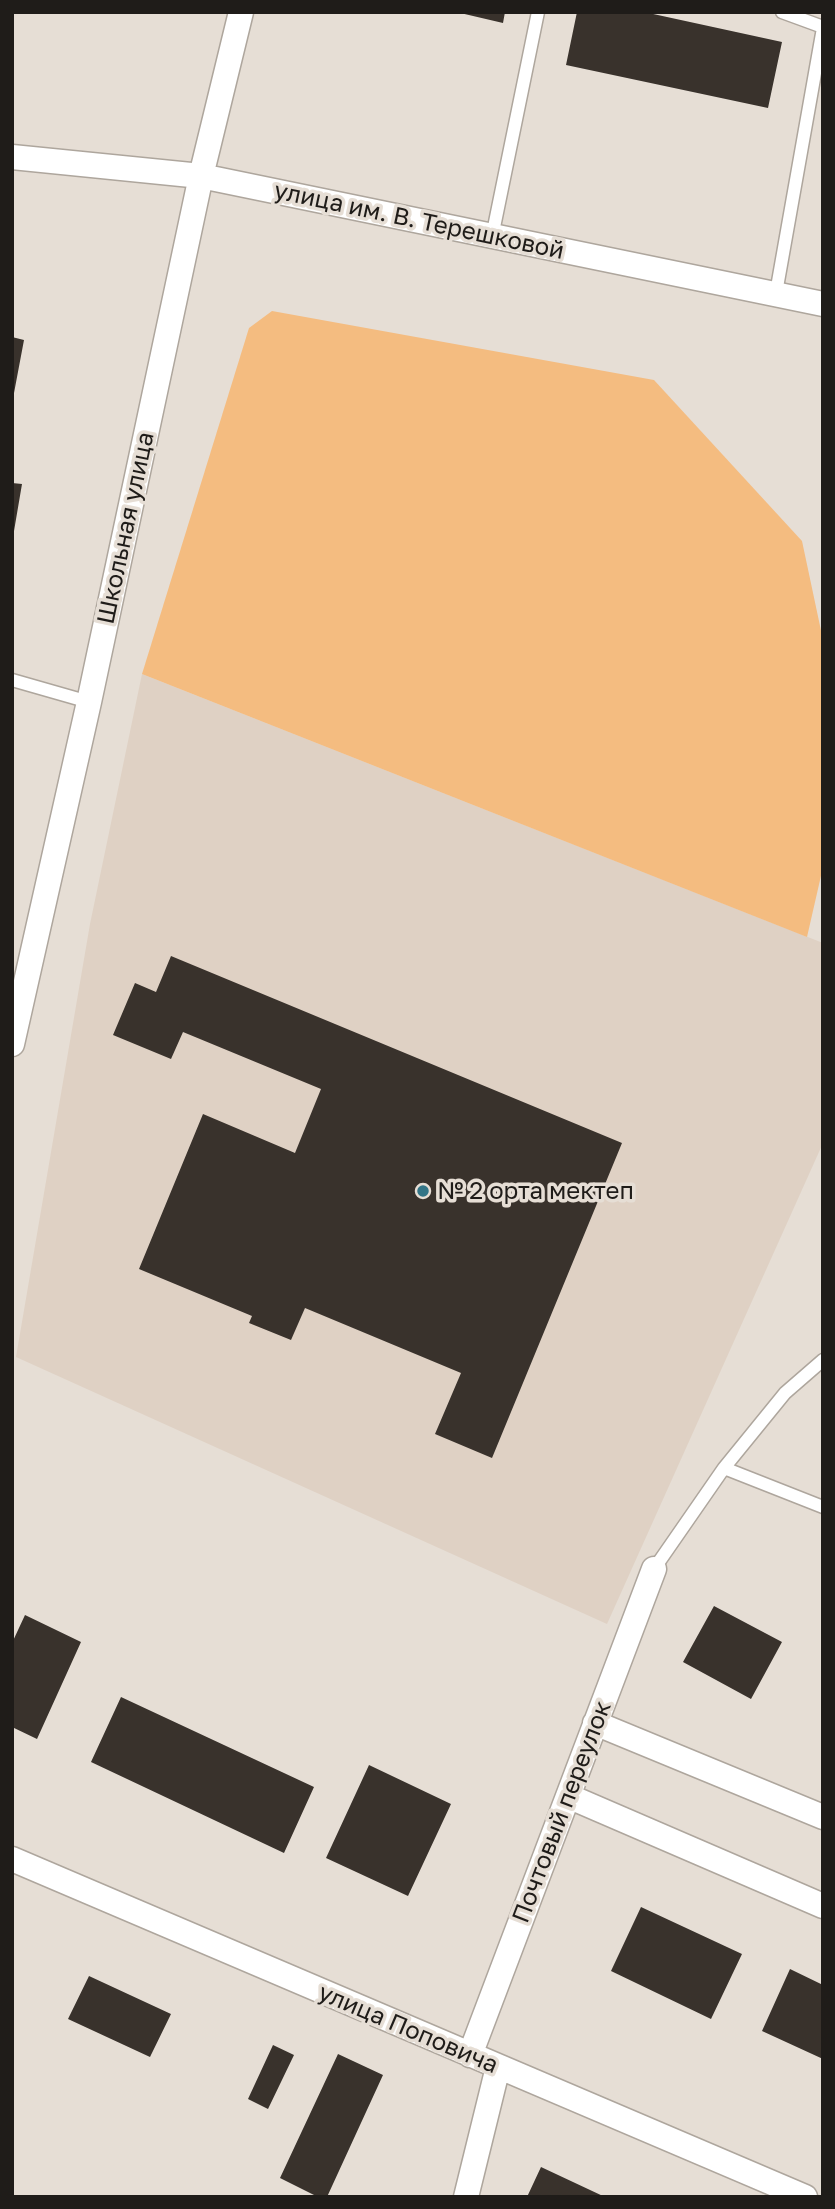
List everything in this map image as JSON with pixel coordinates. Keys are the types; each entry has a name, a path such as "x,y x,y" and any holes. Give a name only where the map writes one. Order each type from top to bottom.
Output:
{"street":[{"name":"Школьная улица","path":"12,1044 16,1010 89,702 201,176 241,12"},
{"name":"улица им. В. Терешковой","path":"12,157 201,176 823,304"},
{"name":"Почтовый переулок","path":"470,2055 653,1569"},
{"path":"596,1723 823,1817"},
{"path":"568,1796 823,1906"},
{"name":"улица Поповича","path":"12,1859 805,2197"},
{"path":"466,2197 498,2067"}],"lane":[{"path":"492,237 538,12"},
{"path":"776,293 823,28 782,12"},
{"path":"12,680 89,702"},
{"path":"653,1569 724,1468 785,1393 823,1360"},
{"path":"724,1468 823,1507"}],"shaded area":[{"path":"272,311 654,380 802,541 823,640 823,867 807,937 142,674 249,328"},
{"name":"№ 2 орта мектеп","path":"142,674 823,943 823,1143 607,1624 16,1357 90,924"}],"building":[{"path":"456,12 505,12 503,23"},
{"path":"577,12 644,12 782,42 768,108 566,65"},
{"path":"12,337 24,340 14,393 12,393"},
{"path":"12,483 22,484 14,531 12,531"},
{"path":"171,956 622,1143 492,1458 435,1434 461,1373 305,1308 291,1340 249,1323 252,1316 139,1269 203,1114 295,1153 321,1089 183,1032 171,1059 113,1035 135,983 156,992"},
{"path":"714,1606 782,1642 751,1699 683,1662"},
{"path":"25,1615 81,1642 37,1739 12,1727 12,1643"},
{"path":"121,1697 314,1787 284,1853 91,1762"},
{"path":"369,1765 451,1804 408,1896 326,1858"},
{"path":"641,1907 742,1954 711,2019 611,1971"},
{"path":"790,1969 823,1985 823,2059 762,2031"},
{"path":"89,1976 171,2014 150,2057 68,2019"},
{"path":"273,2045 294,2055 268,2109 248,2099"},
{"path":"338,2054 383,2075 327,2197 318,2197 280,2178"},
{"path":"541,2167 605,2197 527,2197"}],"place":[{"name":"№ 2 орта мектеп","path":"423,1191"}]}
